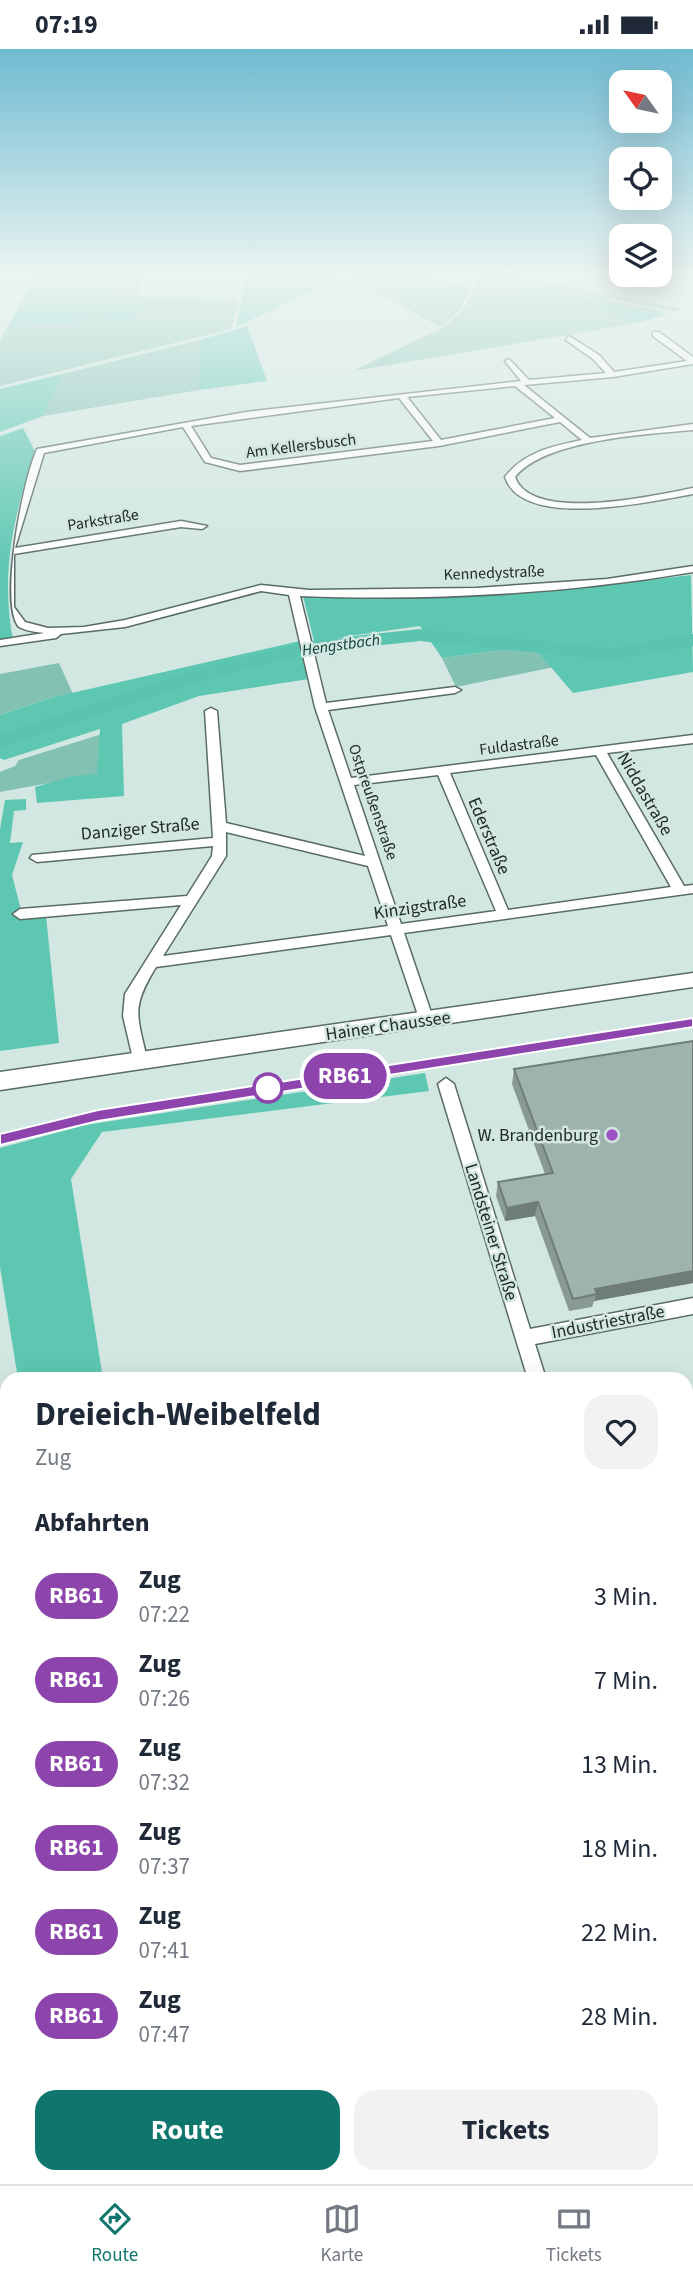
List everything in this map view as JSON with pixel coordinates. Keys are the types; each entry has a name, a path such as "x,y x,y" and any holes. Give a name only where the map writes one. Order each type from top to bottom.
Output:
{"street":[{"path":"519,373 527,383"},
{"path":"72,632 32,626 12,616 9,607 9,552 40,451 186,425 402,396 627,373"},
{"path":"517,384 590,442"},
{"path":"402,396 439,443"},
{"name":"Am Kellersbusch","path":"186,425 208,460 240,468 439,443 559,419"},
{"path":"693,427 590,442 527,460 512,473 512,484 534,498 585,507 628,505 693,491"},
{"name":"Parkstraße","path":"9,552 181,524 202,526"},
{"name":"Kennedystraße","path":"0,643 116,626 248,590 282,588 294,593 514,590 606,582 693,569"},
{"name":"Ostpreußenstraße","path":"294,593 321,707 349,782 427,1021"},
{"path":"321,707 455,689"},
{"path":"211,711 209,718 221,841"},
{"name":"Fuldastraße","path":"349,782 693,739"},
{"name":"Niddastraße","path":"600,751 687,890"},
{"name":"Ederstraße","path":"443,771 503,915"},
{"path":"220,826 375,863"},
{"name":"Danziger Straße","path":"37,858 221,841 219,856 136,986 130,1005 139,1059"},
{"name":"Kinzigstraße","path":"151,963 687,890"},
{"path":"20,914 191,901"},
{"name":"Hainer Chaussee","path":"0,1081 139,1059 427,1021 693,980"},
{"name":"Landsteiner Straße","path":"446,1084 535,1372"},
{"name":"Industriestraße","path":"524,1338 693,1306"}],"green space":[{"path":"0,373 54,373 0,386"},
{"path":"199,373 199,390 43,416 62,374"},
{"path":"199,373 264,373 267,381 199,390"},
{"path":"62,374 43,416 0,432 0,389"},
{"path":"23,428 35,451 11,544 8,591 13,640 0,641 0,436"},
{"path":"691,575 693,672 573,693 537,651 502,650 442,658 420,626 314,641 303,596 546,589"},
{"path":"300,641 309,679 199,696 122,724 124,796 37,803 35,787 73,776 97,774 100,729 4,760 0,758 0,715 54,697"},
{"path":"502,650 537,651 554,667 456,687 442,658"},
{"path":"59,663 73,694 54,697 0,715 0,674"},
{"path":"102,734 98,774 0,792 0,772 15,766 19,760"},
{"path":"26,799 26,810 14,811 10,843 23,842 12,875 23,918 46,916 59,1043 0,1051 0,829 5,800"},
{"path":"425,1073 429,1091 102,1132 71,1179 102,1372 17,1372 0,1267 0,1148 85,1125"}],"building":[{"name":"W. Brandenburg","path":"693,1041 693,1271 595,1289 597,1294 573,1299 538,1202 507,1208 498,1182 553,1173 514,1069"}],"waterway":[{"name":"Hengstbach","path":"0,741 205,673 316,646 420,635 612,654 693,640"}],"railway":[{"path":"123,1111 693,1023"},
{"path":"0,1140 98,1115 135,1109"}],"train":[{"name":"RB61","path":"0,1140 98,1115 693,1023"}],"place":[{"name":"W. Brandenburg","path":"612,1135"}]}
